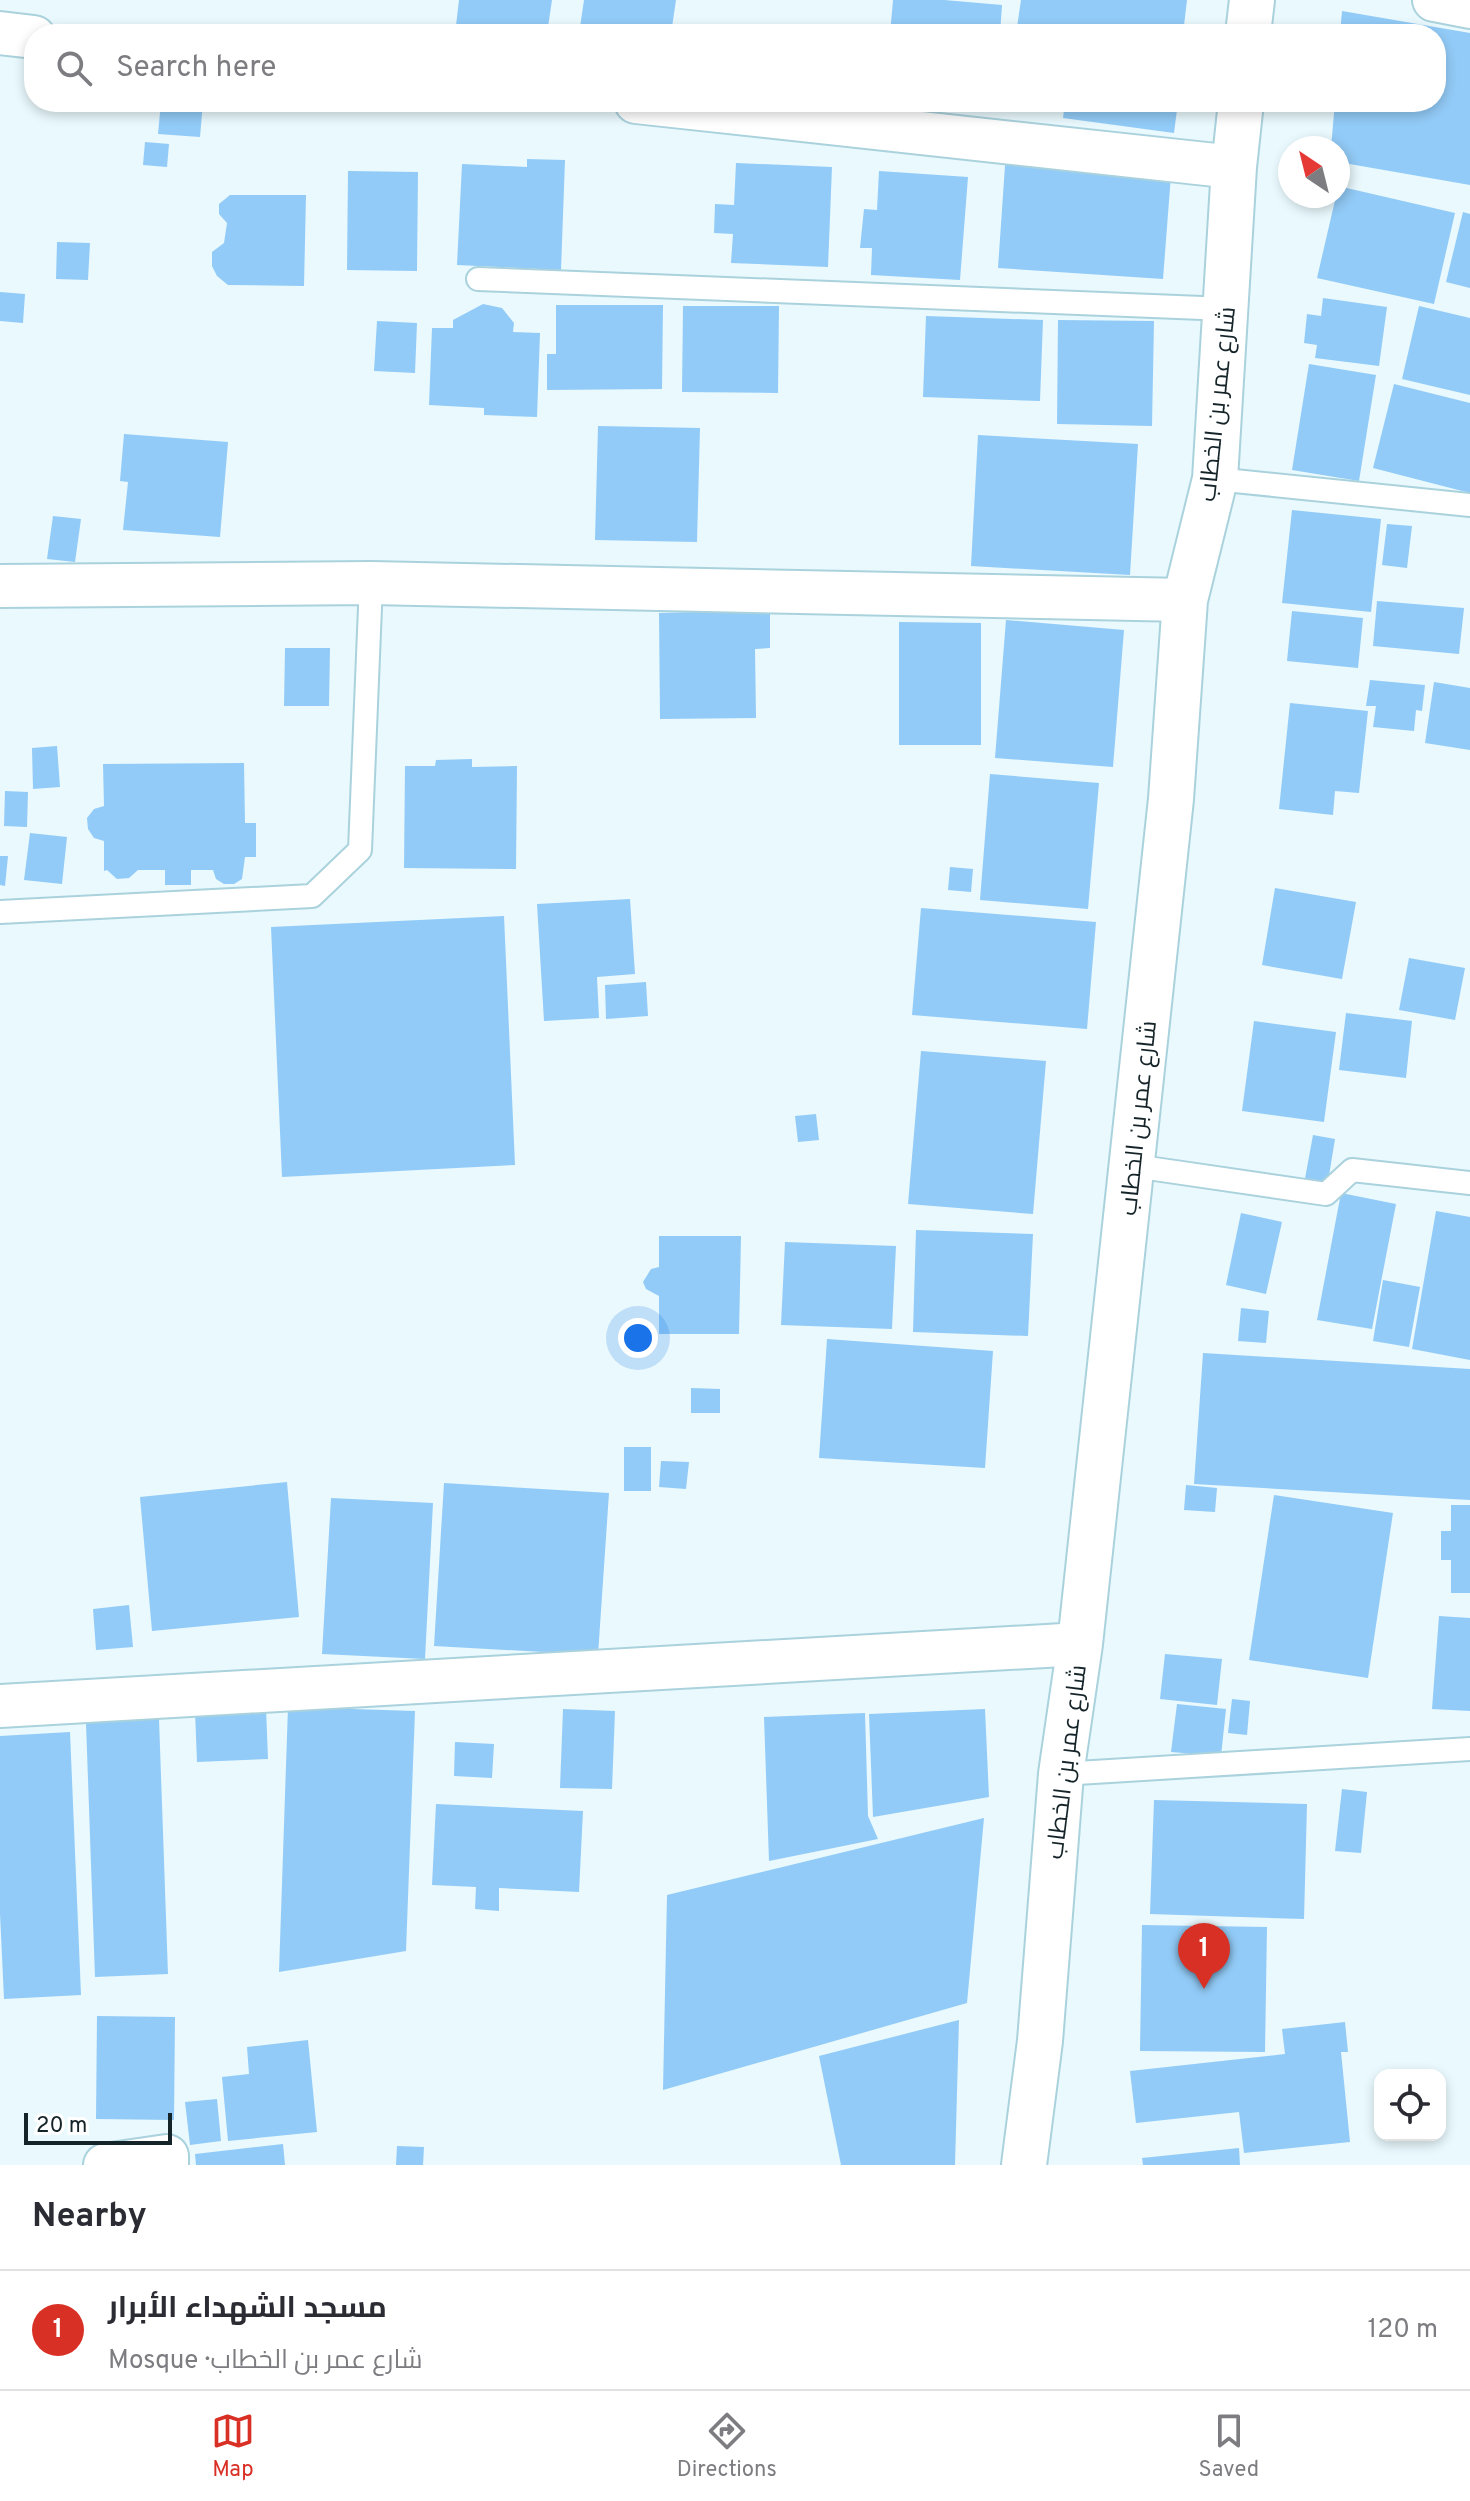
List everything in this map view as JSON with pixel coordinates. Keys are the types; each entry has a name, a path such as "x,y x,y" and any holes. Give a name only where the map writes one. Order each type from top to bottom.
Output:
{"main road":[{"path":"1249,24 1252,0"},
{"name":"شارع عمر بن الخطاب","path":"1030,2155 1061,1774 1080,1644 1134,1166 1171,799 1185,600 1215,479 1240,112"}],"street":[{"path":"1434,0 1470,7"},
{"path":"0,33 24,36"},
{"path":"728,112 1234,167"},
{"path":"0,586 371,583 1185,600"},
{"path":"0,1706 1080,1644"},
{"path":"105,2165 167,2156 167,2165"}],"lane":[{"path":"478,279 1227,309"},
{"path":"1215,479 1470,505"},
{"path":"0,912 312,896 360,850 371,583"},
{"path":"1134,1166 1326,1194 1352,1170 1470,1183"},
{"path":"1061,1774 1470,1749"}],"building":[{"path":"459,0 552,0 548,24 456,24"},
{"path":"584,0 676,0 672,24 580,24"},
{"path":"893,0 1002,5 1001,24 891,24"},
{"path":"1021,0 1187,0 1184,24 1017,24"},
{"path":"1342,11 1418,24 1341,24"},
{"path":"1446,29 1470,33 1470,185 1350,164 1350,136 1332,136 1334,112 1446,112"},
{"path":"160,112 202,112 200,137 158,134"},
{"path":"1064,112 1177,112 1174,133 1063,118"},
{"path":"145,142 169,144 167,167 143,165"},
{"path":"1006,151 1172,162 1163,279 998,268"},
{"path":"527,159 565,160 561,270 457,265 462,164 527,167"},
{"path":"736,163 832,167 828,267 731,263 733,234 714,233 715,204 734,205"},
{"path":"348,171 418,172 417,271 347,270"},
{"path":"879,171 968,177 960,280 871,275 872,248 860,248 864,209 877,210"},
{"path":"1350,189 1455,213 1434,304 1317,278 1333,208 1350,208"},
{"path":"230,195 306,195 304,286 228,285 217,276 212,266 212,252 224,243 227,223 219,214 219,204"},
{"path":"1463,212 1470,214 1470,288 1446,282"},
{"path":"57,242 90,243 88,280 56,279"},
{"path":"0,292 25,294 23,323 0,321"},
{"path":"1323,298 1387,307 1379,366 1315,358 1317,345 1304,343 1307,314 1321,316"},
{"path":"483,304 502,308 514,323 513,332 540,333 537,417 484,415 484,408 429,405 432,328 453,328 453,320"},
{"path":"556,305 663,305 662,389 547,390 547,354 556,354"},
{"path":"683,306 779,306 778,393 682,392"},
{"path":"1419,306 1470,318 1470,395 1402,379"},
{"path":"926,316 1043,320 1040,401 923,397"},
{"path":"1058,320 1154,321 1152,426 1057,424"},
{"path":"377,321 417,323 415,373 374,371"},
{"path":"1309,364 1376,375 1359,481 1292,470"},
{"path":"1394,384 1470,403 1470,493 1373,468"},
{"path":"598,426 700,428 697,542 595,540"},
{"path":"124,434 228,442 220,537 123,530 128,482 120,481"},
{"path":"978,435 1138,444 1130,575 971,566"},
{"path":"1292,510 1381,519 1371,612 1282,603"},
{"path":"53,516 81,519 75,562 47,559"},
{"path":"1387,524 1412,526 1407,568 1382,565"},
{"path":"1377,601 1464,608 1459,654 1373,646"},
{"path":"770,610 770,648 755,649 756,718 660,719 659,613"},
{"path":"1292,611 1363,618 1358,668 1287,661"},
{"path":"1006,620 1124,630 1113,767 995,758"},
{"path":"899,622 981,623 981,745 899,745"},
{"path":"285,648 330,648 329,706 284,706"},
{"path":"1370,680 1425,685 1422,711 1416,710 1414,731 1373,727 1376,706 1366,706"},
{"path":"1434,682 1470,688 1470,750 1425,743"},
{"path":"1290,703 1368,711 1359,793 1335,791 1333,815 1279,809"},
{"path":"57,746 60,787 33,789 32,748"},
{"path":"472,759 472,767 517,766 516,869 404,868 405,766 435,766 436,760"},
{"path":"244,763 245,823 256,823 256,857 245,857 242,879 234,884 224,884 216,879 213,870 191,870 191,885 165,885 165,870 138,870 129,878 117,879 107,870 104,871 104,841 94,838 88,829 87,818 94,809 104,806 103,764"},
{"path":"990,774 1099,783 1088,909 980,900"},
{"path":"5,791 28,792 27,827 4,826"},
{"path":"30,833 67,837 62,884 24,880"},
{"path":"0,856 8,856 5,886 0,885"},
{"path":"950,867 973,869 971,892 948,890"},
{"path":"1275,888 1356,902 1342,979 1262,965"},
{"path":"630,899 635,974 597,977 599,1018 544,1021 537,904"},
{"path":"921,908 1096,922 1087,1029 912,1015"},
{"path":"504,916 515,1165 282,1177 271,927"},
{"path":"1409,958 1465,968 1455,1020 1399,1010"},
{"path":"646,982 648,1016 606,1019 605,985"},
{"path":"1346,1013 1412,1021 1406,1078 1339,1070"},
{"path":"1254,1021 1336,1032 1324,1122 1242,1111"},
{"path":"921,1051 1046,1061 1033,1214 908,1204"},
{"path":"816,1114 819,1140 798,1142 795,1116"},
{"path":"1313,1135 1335,1139 1327,1188 1304,1184"},
{"path":"1341,1193 1396,1204 1372,1329 1317,1320"},
{"path":"1436,1211 1470,1217 1470,1360 1412,1349"},
{"path":"1241,1213 1282,1222 1266,1294 1226,1285"},
{"path":"916,1230 1033,1234 1028,1336 913,1332"},
{"path":"659,1236 741,1236 739,1334 659,1334 659,1296 646,1289 643,1282 651,1269 659,1267"},
{"path":"785,1242 896,1246 892,1329 781,1325"},
{"path":"1383,1280 1420,1287 1409,1347 1373,1341"},
{"path":"1241,1308 1269,1311 1266,1343 1238,1341"},
{"path":"827,1339 993,1351 985,1468 819,1458"},
{"path":"1203,1353 1470,1369 1470,1500 1194,1484"},
{"path":"691,1388 720,1389 720,1413 691,1413"},
{"path":"624,1447 651,1447 651,1491 624,1491"},
{"path":"661,1461 689,1462 686,1489 659,1487"},
{"path":"287,1482 299,1617 152,1631 140,1497"},
{"path":"444,1483 609,1493 598,1655 434,1646"},
{"path":"1186,1485 1217,1488 1215,1512 1184,1510"},
{"path":"1274,1495 1393,1513 1368,1678 1249,1660"},
{"path":"331,1498 433,1503 425,1659 322,1654"},
{"path":"1451,1505 1470,1505 1470,1593 1451,1593 1451,1560 1441,1560 1441,1531 1451,1531"},
{"path":"129,1605 133,1647 96,1650 93,1609"},
{"path":"1439,1616 1470,1618 1470,1711 1432,1709"},
{"path":"1165,1654 1222,1659 1217,1705 1160,1699"},
{"path":"1232,1699 1250,1701 1247,1735 1228,1733"},
{"path":"1177,1704 1226,1709 1221,1756 1171,1752"},
{"path":"288,1707 415,1711 406,1951 279,1972"},
{"path":"266,1708 268,1759 197,1762 195,1711"},
{"path":"563,1709 615,1711 612,1789 560,1788"},
{"path":"985,1709 989,1797 873,1817 869,1714"},
{"path":"865,1713 868,1816 878,1839 769,1861 764,1717"},
{"path":"159,1719 168,1974 95,1977 86,1723"},
{"path":"70,1732 81,1995 4,1999 0,1914 0,1736"},
{"path":"455,1742 494,1744 492,1778 454,1776"},
{"path":"1342,1789 1367,1792 1361,1853 1335,1851"},
{"path":"1154,1800 1307,1804 1304,1919 1150,1914"},
{"path":"436,1804 583,1811 579,1892 499,1888 499,1911 475,1909 476,1887 432,1885"},
{"path":"984,1818 967,2003 663,2090 667,1895"},
{"path":"1142,1925 1267,1927 1265,2052 1140,2051"},
{"path":"97,2016 175,2017 174,2120 96,2119"},
{"path":"959,2020 955,2165 841,2165 819,2056"},
{"path":"1345,2022 1348,2052 1341,2052 1350,2142 1244,2153 1239,2112 1136,2123 1130,2071 1285,2054 1282,2029"},
{"path":"308,2040 317,2132 228,2141 222,2077 249,2074 247,2047"},
{"path":"217,2099 221,2141 190,2145 185,2102"},
{"path":"283,2144 285,2165 196,2165 195,2154"},
{"path":"397,2146 424,2147 423,2165 396,2165"},
{"path":"1239,2148 1240,2165 1143,2165 1142,2158"}],"place":[{"name":"مسجد الشهداء الأبرار","path":"1204,1989"}]}
